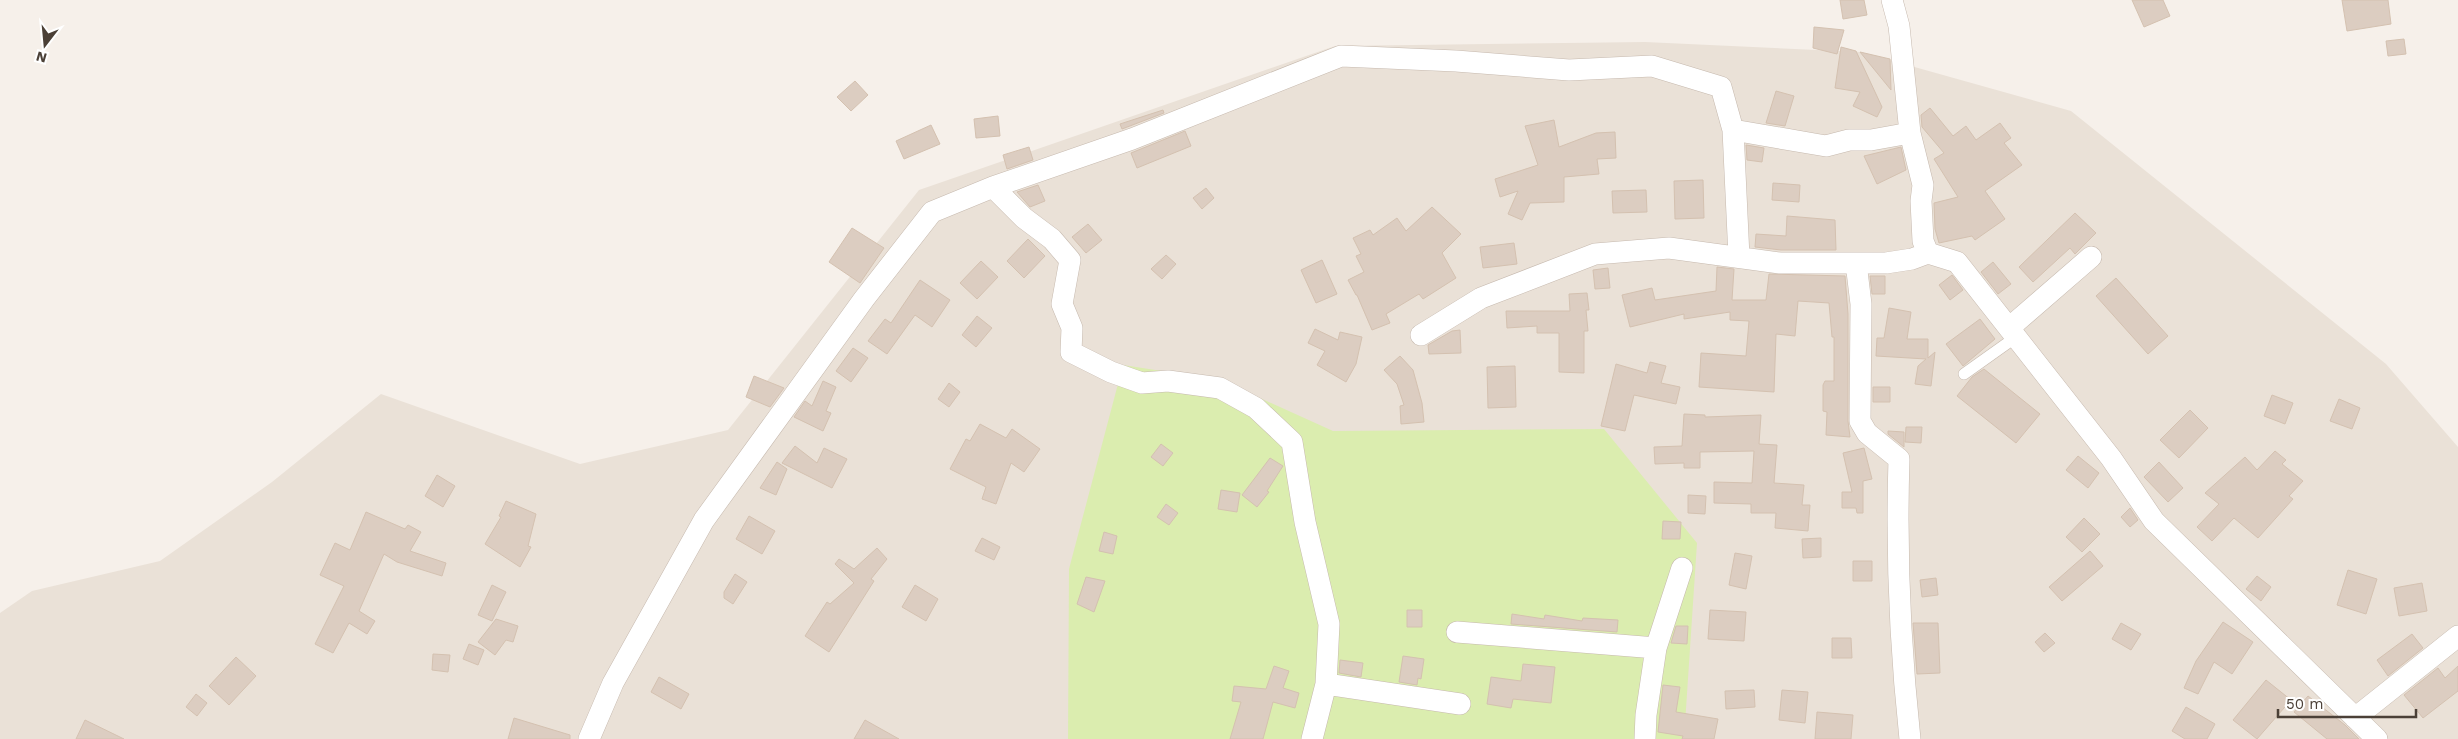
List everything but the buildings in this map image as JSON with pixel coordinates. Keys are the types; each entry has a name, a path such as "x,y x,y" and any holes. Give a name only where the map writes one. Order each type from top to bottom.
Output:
{"street":[{"path":"1892,0 1899,26 1910,133 1923,184 1920,201 1923,241 1928,253"},
{"path":"589,739 613,683 704,520 864,299 932,212 993,188 1132,139 1341,56 1456,61 1569,70 1652,66 1721,87 1733,130 1738,257"},
{"path":"1733,130 1826,146 1849,140 1871,140 1910,133"},
{"path":"993,188 1024,218 1052,239 1070,260 1062,304 1072,328 1071,352 1111,372 1142,383 1168,381 1220,388 1256,408 1292,442 1305,522 1329,624 1326,684 1312,739"},
{"path":"1421,335 1480,298 1595,254 1669,248 1780,263 1886,263 1912,259 1928,253 1957,262 2111,458 2154,521 2377,739"},
{"path":"2012,332 2091,257"},
{"path":"1856,263 1861,304 1860,420 1867,433 1899,459 1897,538 1902,664 1910,739"},
{"path":"1645,739 1646,715 1656,648 1682,568"},
{"path":"1457,632 1656,648"},
{"path":"2355,718 2458,636"},
{"path":"1326,684 1460,704"}],"lane":[{"path":"1964,374 2012,332"}],"shaded area":[{"path":"1645,42 1861,52 2071,111 2386,364 2458,447 2458,739 0,739 0,613 32,591 160,561 272,482 381,394 580,464 728,430 919,190 1335,46"}],"green space":[{"path":"1123,365 1220,380 1333,431 1604,429 1697,543 1684,739 1068,739 1069,569"}]}
